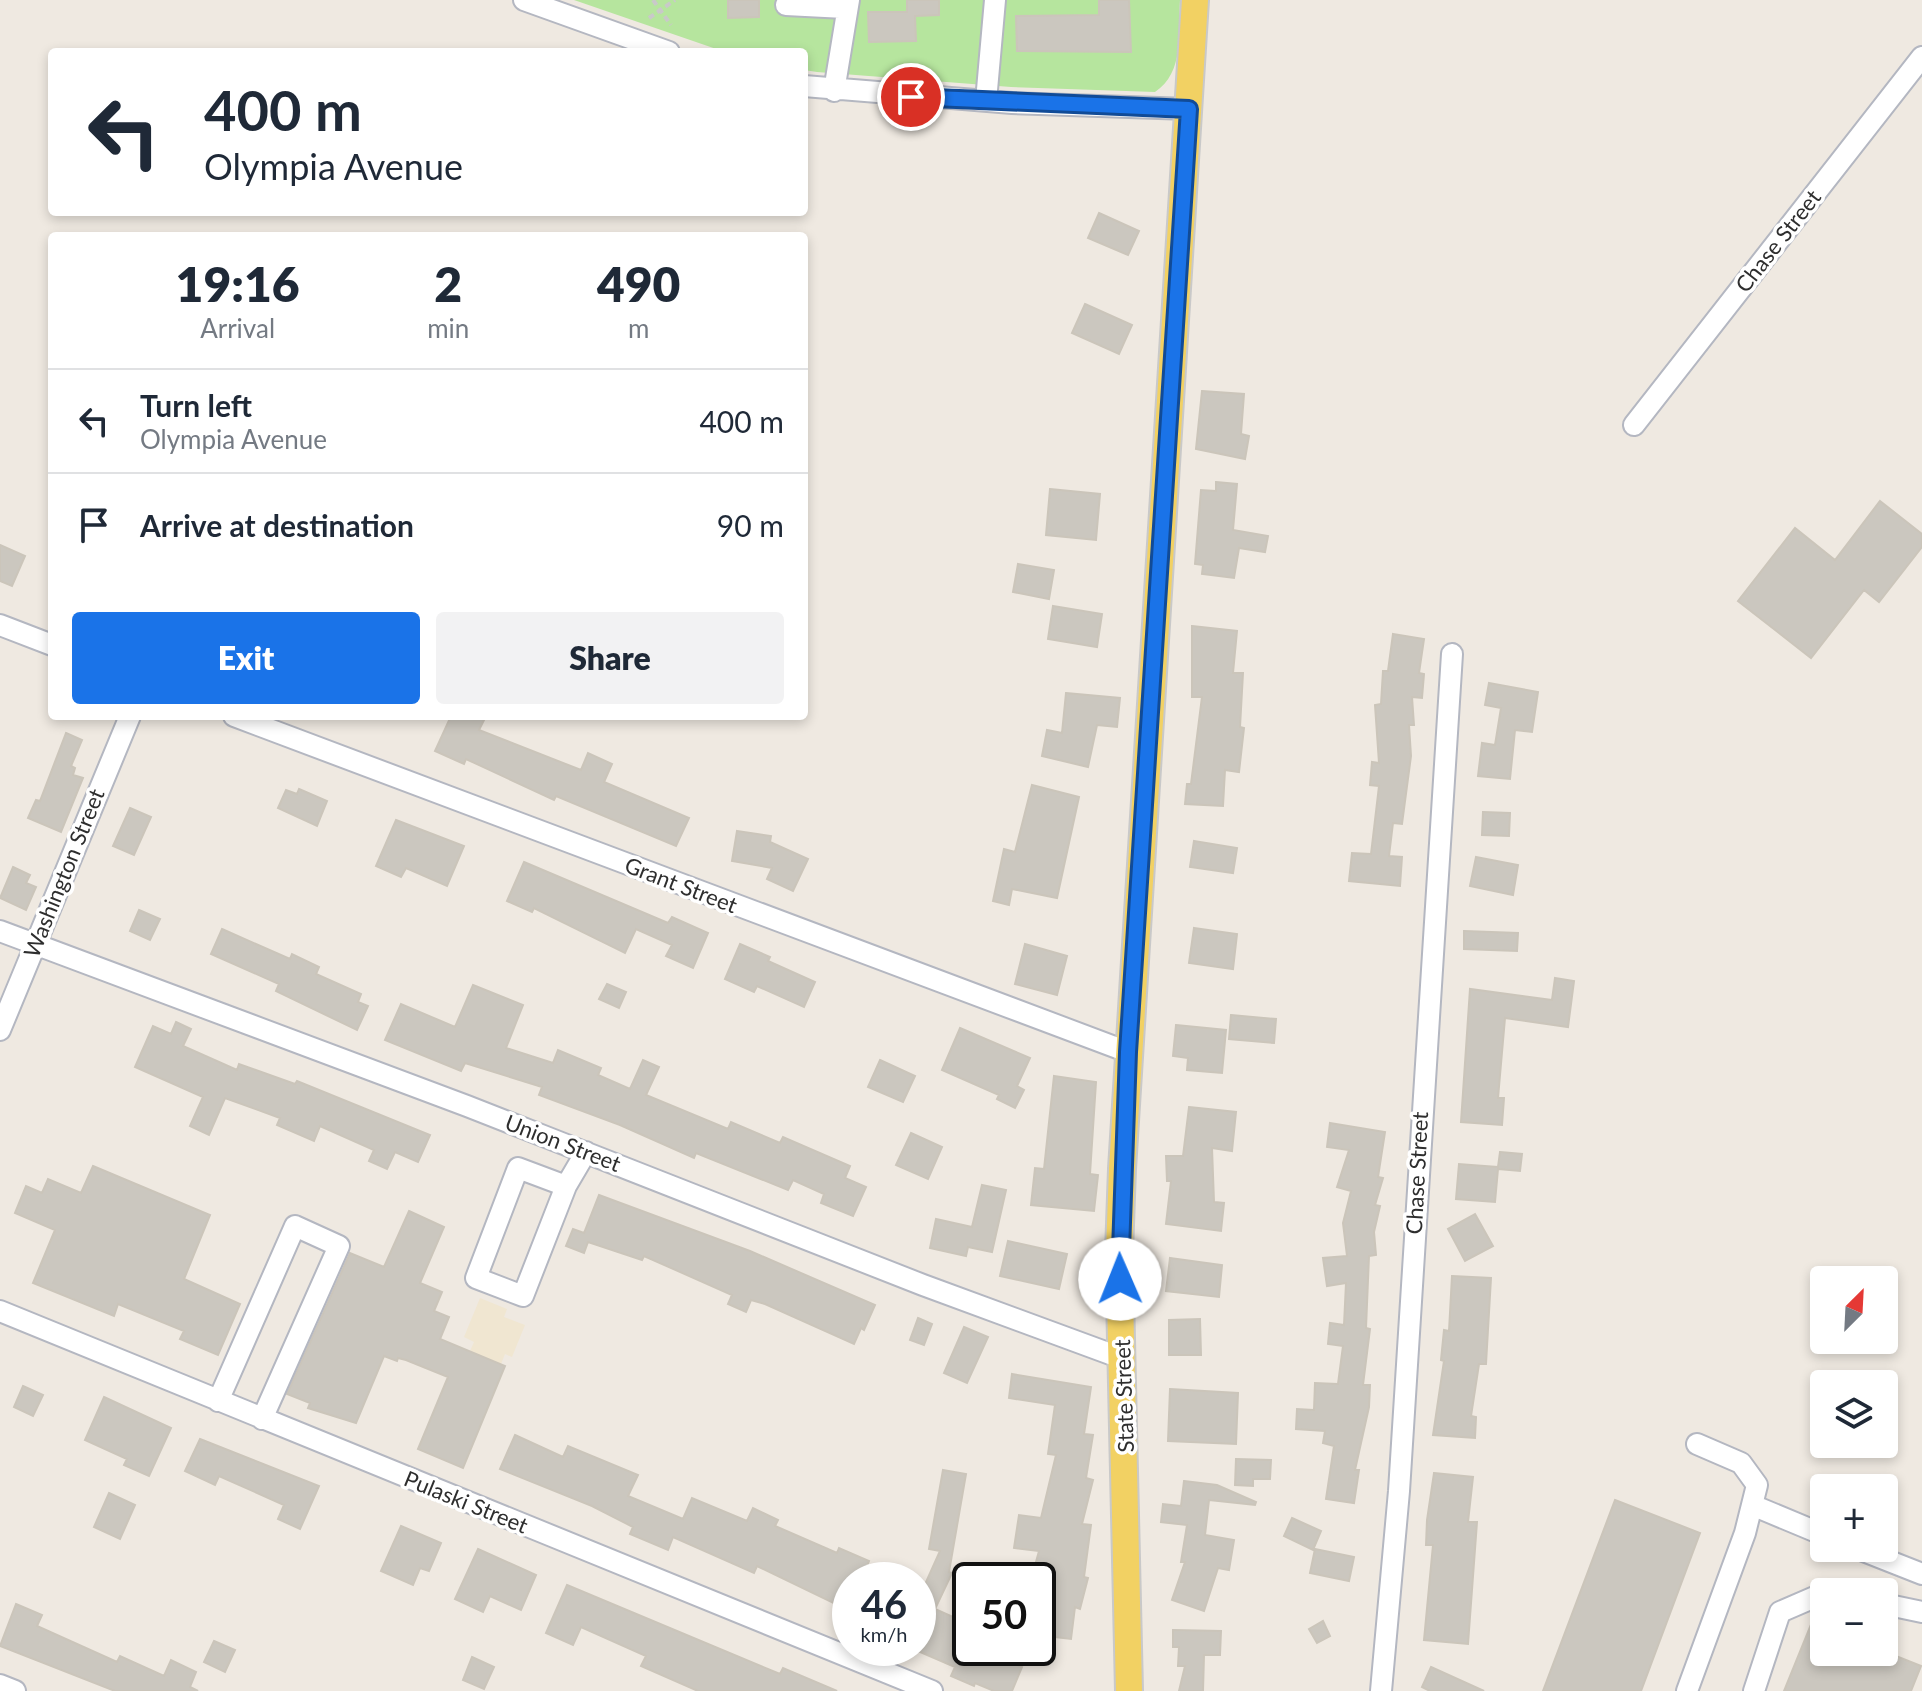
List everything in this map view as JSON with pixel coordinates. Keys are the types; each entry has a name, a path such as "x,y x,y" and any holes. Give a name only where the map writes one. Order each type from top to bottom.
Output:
{"main road":[{"name":"State Street","path":"1129,1691 1124,1359 1119,1252 1128,1052 1195,0"}],"street":[{"path":"524,0 658,48"},
{"path":"986,101 995,0"},
{"path":"786,5 847,4 834,91"},
{"name":"Chase Street","path":"1634,425 1922,57"},
{"path":"808,87 986,101 1189,109"},
{"path":"0,625 48,643"},
{"name":"Chase Street","path":"1381,1691 1395,1550 1452,654"},
{"name":"Washington Street","path":"0,1030 128,720"},
{"name":"Grant Street","path":"245,720 1128,1052"},
{"name":"Union Street","path":"0,931 1124,1359"},
{"path":"566,1186 518,1168 476,1278 523,1296 566,1186 586,1152"},
{"path":"218,1401 295,1226 339,1246 262,1419"},
{"name":"Pulaski Street","path":"0,1311 932,1691"},
{"path":"1687,1691 1757,1485 1741,1463 1697,1444"},
{"path":"1752,1505 1810,1529"},
{"path":"1892,1562 1922,1574"},
{"path":"1754,1691 1780,1612 1810,1599"},
{"path":"1898,1607 1922,1612"},
{"path":"0,1685 15,1691"}],"path":[{"path":"653,0 671,25"},
{"path":"649,18 675,0"}],"shaded area":[{"path":"480,1298 507,1309 504,1317 525,1325 512,1357 505,1354 501,1364 470,1351 474,1342 464,1337"}],"green space":[{"path":"574,0 1180,0 1176,63 1165,84 1155,92 1011,87 817,72 808,71 808,48 713,48"}],"building":[{"path":"728,0 759,0 759,17 728,18"},
{"path":"907,0 939,0 939,15 915,16 916,41 869,42 868,12 907,12"},
{"path":"1099,0 1129,0 1131,52 1017,51 1016,16 1099,15"},
{"path":"1099,213 1139,231 1128,255 1088,238"},
{"path":"1085,304 1132,325 1119,354 1072,333"},
{"path":"1202,391 1244,394 1241,434 1249,436 1245,459 1196,449"},
{"path":"1216,482 1237,484 1233,530 1268,536 1265,552 1239,548 1234,578 1202,574 1203,565 1195,564 1201,490 1216,491"},
{"path":"1050,489 1100,494 1096,540 1046,535"},
{"path":"1880,501 1922,534 1922,547 1879,602 1864,590 1811,658 1738,601 1795,528 1835,560"},
{"path":"0,545 25,556 12,586 0,581"},
{"path":"1018,564 1054,570 1049,599 1013,592"},
{"path":"1053,606 1102,614 1097,647 1048,639"},
{"path":"1192,626 1237,631 1233,673 1243,673 1240,727 1244,728 1239,772 1225,770 1223,806 1185,804 1187,784 1191,784 1202,697 1192,697"},
{"path":"1393,634 1424,639 1419,673 1424,674 1422,698 1412,697 1414,725 1409,725 1411,756 1402,824 1393,823 1389,856 1402,857 1400,886 1349,881 1352,853 1371,854 1379,786 1370,785 1372,762 1379,763 1375,705 1381,704 1383,671 1388,671"},
{"path":"1489,683 1538,692 1532,732 1515,730 1510,779 1478,776 1482,743 1495,745 1501,708 1485,705"},
{"path":"1066,693 1120,698 1117,727 1097,725 1088,767 1042,756 1047,730 1062,733"},
{"path":"449,720 484,720 479,730 581,770 588,753 612,764 604,782 689,818 676,846 556,796 554,800 466,759 464,764 435,751"},
{"path":"66,733 82,740 71,766 75,768 73,775 83,778 61,832 28,818 36,800 40,801"},
{"path":"1032,785 1079,797 1057,898 1012,889 1009,905 993,901 1004,849 1015,852"},
{"path":"299,789 327,801 317,826 278,808 286,790 297,794"},
{"path":"130,808 151,817 134,855 113,846"},
{"path":"1483,812 1510,813 1509,836 1482,835"},
{"path":"396,820 464,846 447,886 406,868 401,877 376,866"},
{"path":"737,831 771,836 770,842 808,859 793,891 767,879 772,868 732,861"},
{"path":"1194,841 1237,848 1233,873 1190,867"},
{"path":"1476,857 1518,865 1513,895 1470,886"},
{"path":"524,862 668,923 672,917 708,933 693,968 666,956 672,945 636,929 625,953 534,908 532,912 507,901"},
{"path":"13,867 30,875 26,883 36,887 26,910 0,898"},
{"path":"139,910 160,919 150,940 130,931"},
{"path":"1194,928 1237,934 1233,969 1189,963"},
{"path":"222,929 290,959 292,954 319,967 316,974 361,994 358,1002 368,1006 357,1030 276,991 279,984 211,954"},
{"path":"1464,931 1518,933 1517,951 1464,949"},
{"path":"740,944 770,957 768,961 815,982 804,1007 757,986 754,992 725,979"},
{"path":"1025,944 1067,956 1057,995 1015,984"},
{"path":"1555,978 1574,981 1568,1027 1505,1018 1498,1098 1504,1098 1502,1125 1461,1122 1470,989 1552,1000"},
{"path":"607,984 626,992 619,1008 599,999"},
{"path":"473,985 523,1005 506,1048 553,1063 558,1050 601,1068 598,1075 630,1089 643,1060 659,1067 646,1095 728,1129 731,1122 780,1143 783,1137 850,1166 845,1178 866,1187 853,1216 821,1203 824,1194 793,1180 788,1190 696,1153 694,1158 620,1125 539,1095 542,1087 465,1063 461,1071 385,1040 401,1004 455,1027"},
{"path":"1231,1015 1276,1019 1274,1043 1229,1039"},
{"path":"176,1022 191,1029 183,1046 237,1070 239,1064 295,1084 297,1081 430,1135 418,1162 395,1152 387,1169 369,1161 374,1150 320,1126 314,1141 277,1125 280,1118 225,1098 209,1135 190,1126 203,1097 135,1067 153,1026 171,1034"},
{"path":"1176,1025 1226,1030 1222,1073 1187,1070 1188,1058 1173,1056"},
{"path":"960,1028 1030,1058 1017,1086 1024,1090 1015,1108 997,1099 999,1095 942,1070"},
{"path":"880,1060 915,1076 903,1102 868,1087"},
{"path":"1054,1076 1096,1082 1090,1174 1098,1175 1094,1211 1031,1205 1035,1168 1044,1169"},
{"path":"1189,1107 1236,1112 1232,1151 1212,1148 1214,1202 1224,1203 1221,1231 1166,1224 1171,1181 1167,1181 1166,1156 1183,1156"},
{"path":"1330,1123 1385,1132 1378,1177 1383,1178 1375,1205 1380,1206 1374,1232 1376,1255 1369,1256 1366,1328 1370,1329 1363,1385 1370,1385 1369,1407 1355,1470 1359,1470 1354,1503 1326,1499 1334,1446 1323,1443 1325,1431 1296,1429 1297,1409 1314,1410 1315,1383 1338,1384 1343,1346 1328,1344 1330,1323 1344,1325 1346,1283 1327,1286 1323,1258 1347,1256 1343,1223 1351,1191 1337,1187 1349,1150 1327,1147"},
{"path":"911,1133 942,1147 928,1179 896,1165"},
{"path":"1500,1152 1522,1154 1520,1171 1498,1169 1495,1202 1456,1199 1459,1164 1498,1167"},
{"path":"93,1166 210,1215 184,1279 240,1304 218,1355 180,1339 184,1331 118,1304 114,1316 33,1283 55,1230 15,1213 26,1186 42,1193 48,1179 81,1193"},
{"path":"982,1185 1006,1190 992,1252 968,1247 966,1256 930,1248 936,1219 972,1227"},
{"path":"599,1195 750,1251 875,1305 864,1330 861,1328 854,1344 765,1304 751,1300 746,1312 728,1304 732,1295 644,1256 642,1260 588,1242 584,1253 566,1246 573,1229 584,1233"},
{"path":"409,1211 444,1227 420,1283 442,1292 434,1311 449,1317 440,1339 505,1366 463,1468 418,1449 448,1377 406,1360 398,1358 397,1361 384,1356 356,1423 308,1408 310,1403 287,1394 350,1253 384,1267"},
{"path":"1475,1214 1493,1246 1465,1261 1448,1229"},
{"path":"1008,1241 1067,1254 1059,1289 1000,1276"},
{"path":"1170,1258 1222,1265 1219,1297 1166,1291"},
{"path":"1452,1276 1491,1278 1486,1364 1479,1364 1471,1416 1476,1417 1475,1438 1433,1435 1444,1361 1441,1360 1444,1330 1449,1331"},
{"path":"918,1318 932,1324 924,1345 910,1340"},
{"path":"1200,1319 1201,1355 1169,1355 1169,1320"},
{"path":"964,1327 988,1337 967,1383 944,1373"},
{"path":"1012,1374 1091,1387 1084,1434 1093,1435 1086,1478 1093,1480 1082,1524 1091,1525 1084,1577 1088,1578 1080,1609 1075,1607 1071,1639 1056,1637 1056,1562 1036,1562 1039,1551 1014,1548 1019,1515 1041,1518 1056,1455 1048,1454 1055,1405 1009,1398"},
{"path":"23,1386 43,1395 33,1416 14,1407"},
{"path":"1170,1389 1238,1393 1236,1444 1168,1441"},
{"path":"104,1397 171,1428 149,1476 124,1465 127,1459 85,1440"},
{"path":"515,1435 563,1457 568,1446 638,1475 628,1496 683,1519 692,1498 747,1521 753,1508 778,1520 775,1526 837,1553 839,1548 869,1561 832,1562 832,1602 757,1566 754,1573 673,1537 668,1550 630,1534 633,1527 592,1506 500,1469"},
{"path":"200,1439 319,1486 300,1529 278,1519 284,1505 219,1476 215,1485 185,1471"},
{"path":"1236,1459 1271,1460 1270,1479 1253,1479 1253,1486 1235,1485"},
{"path":"943,1470 966,1474 949,1572 952,1573 936,1607 935,1562 940,1551 929,1549"},
{"path":"1434,1473 1473,1477 1468,1522 1477,1522 1468,1644 1424,1640 1433,1545 1426,1545 1427,1520"},
{"path":"1184,1481 1217,1485 1256,1502 1255,1505 1209,1500 1205,1535 1234,1540 1229,1570 1218,1568 1204,1611 1172,1600 1185,1562 1181,1562 1187,1525 1161,1522 1163,1504 1181,1506"},
{"path":"109,1493 135,1505 120,1539 94,1527"},
{"path":"1615,1500 1700,1533 1641,1691 1543,1691"},
{"path":"1292,1518 1321,1531 1313,1550 1284,1536"},
{"path":"401,1526 441,1543 429,1571 420,1568 413,1585 381,1571"},
{"path":"478,1549 536,1575 521,1610 490,1596 483,1612 455,1599"},
{"path":"1315,1549 1354,1557 1349,1581 1310,1573"},
{"path":"567,1585 780,1674 783,1668 837,1691 698,1691 641,1666 646,1656 581,1627 573,1645 546,1633"},
{"path":"16,1604 42,1615 37,1626 117,1662 120,1656 164,1676 171,1660 196,1672 190,1687 198,1691 115,1691 0,1646"},
{"path":"936,1609 952,1617 952,1666 936,1659"},
{"path":"1323,1621 1330,1636 1317,1643 1309,1629"},
{"path":"1810,1627 1810,1666 1898,1666 1898,1657 1921,1666 1911,1691 1784,1691"},
{"path":"1173,1630 1221,1631 1220,1655 1204,1655 1203,1691 1179,1691 1185,1666 1178,1666 1179,1647 1173,1647"},
{"path":"214,1641 235,1650 225,1672 204,1662"},
{"path":"472,1657 494,1667 484,1689 463,1680"},
{"path":"953,1666 1022,1667 1012,1691 994,1691 951,1676 955,1667"},
{"path":"1431,1667 1484,1691 1430,1691 1422,1687"}],"route":[{"path":"911,97 1189,109 1128,1052 1120,1279"}]}
